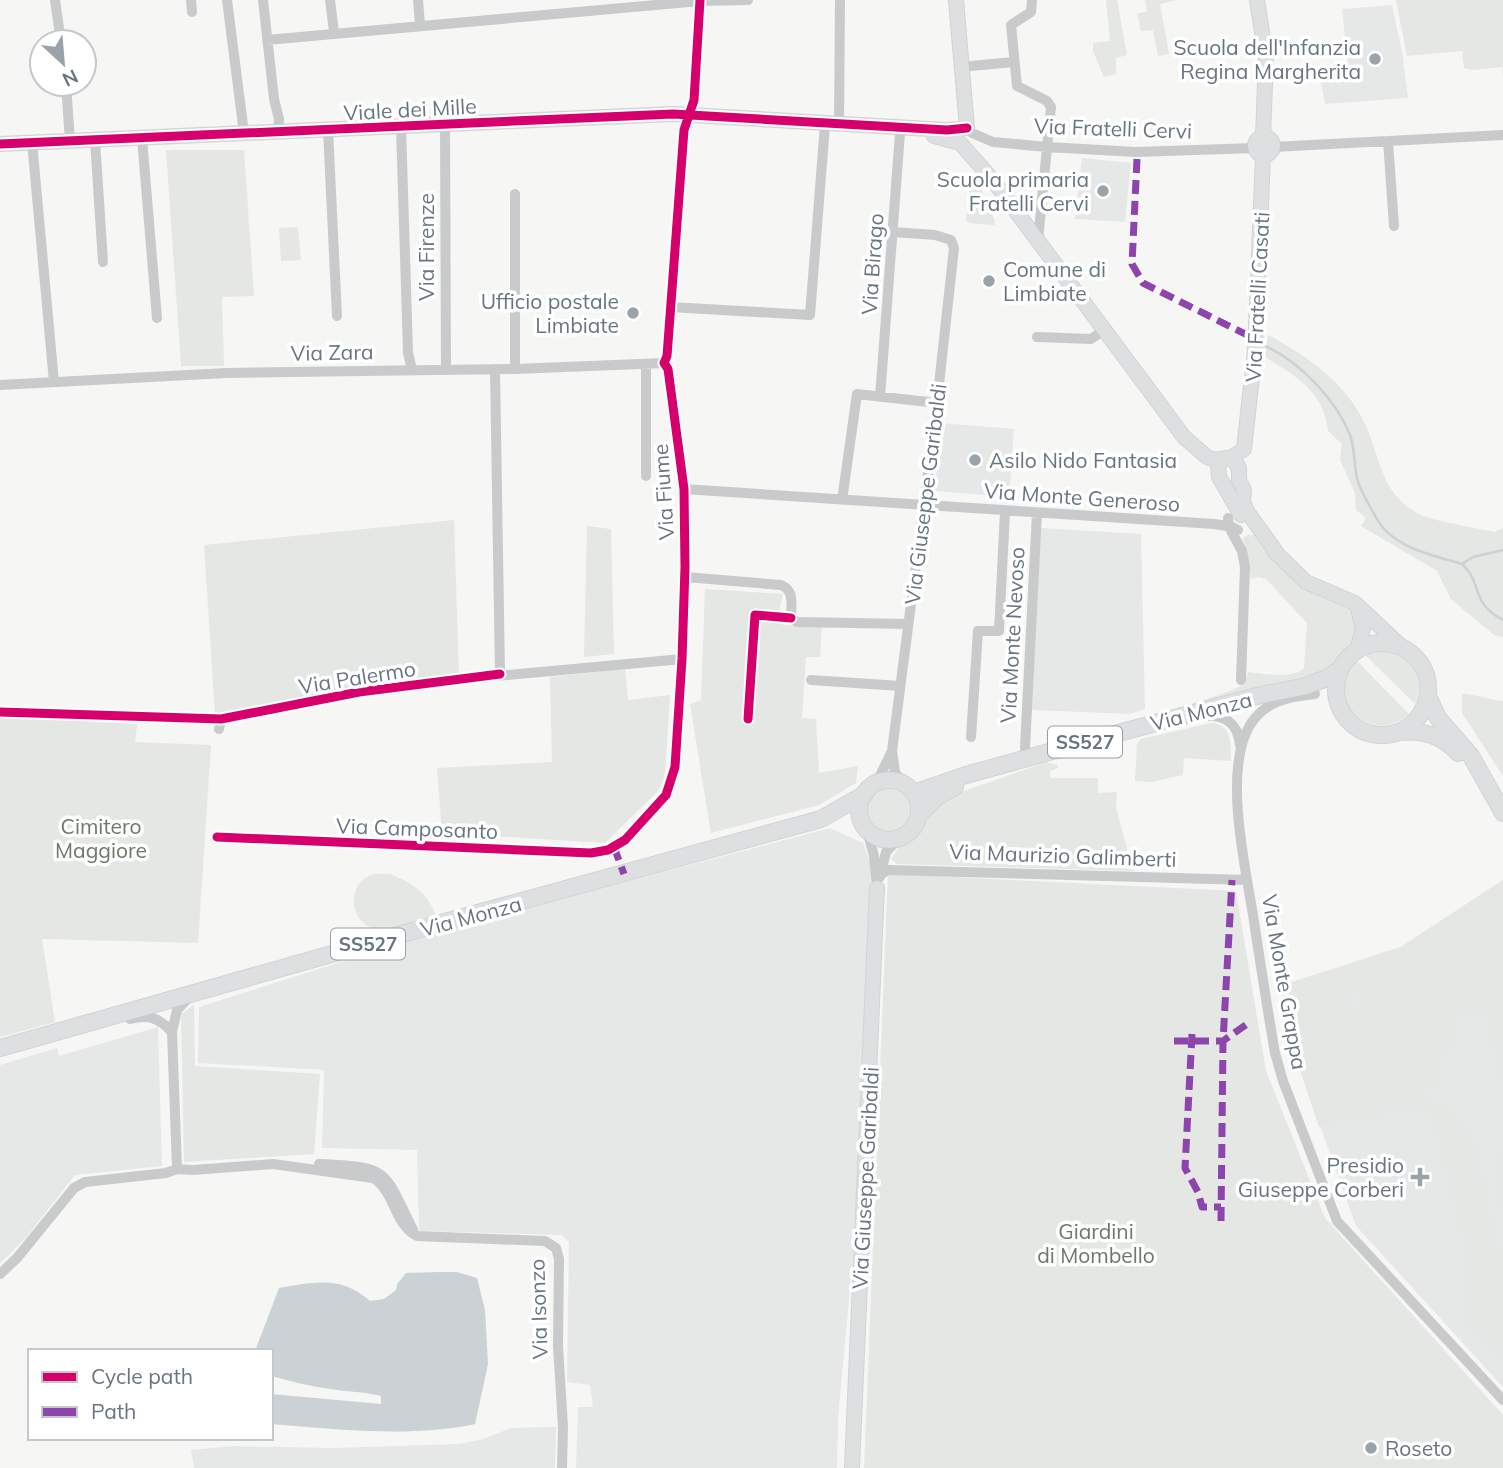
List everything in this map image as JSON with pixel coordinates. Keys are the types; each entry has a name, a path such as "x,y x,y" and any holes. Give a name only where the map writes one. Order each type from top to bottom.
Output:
{"main road":[{"path":"1357,651 1385,643 1405,649 1417,660 1427,678 1428,696 1433,710 1471,756 1503,813"},
{"name":"SS527","path":"1341,668 1357,651"},
{"name":"Via Monza","path":"908,789 1002,766 1169,719 1316,683 1341,668"},
{"path":"1341,668 1335,693 1344,715"},
{"name":"Via Monza","path":"1280,692 1315,694"},
{"path":"1315,694 1336,704 1352,724 1363,731 1374,734 1420,730 1440,739 1452,746 1484,783"},
{"path":"1394,733 1410,726 1420,716 1428,696"},
{"name":"Via Monza","path":"919,815 948,790 1002,766"},
{"path":"890,781 908,789 918,803 919,815 912,830 899,838 881,839 864,826 860,806 870,789 890,781"},
{"name":"Via Monza","path":"0,1048 821,819 870,789"},
{"name":"Via Monza","path":"821,819 864,826"}],"street":[{"path":"55,0 59,28"},
{"path":"191,0 192,12"},
{"path":"227,0 244,133"},
{"path":"262,0 274,99 279,119 278,132"},
{"path":"330,0 334,32"},
{"path":"418,0 420,25"},
{"path":"267,40 700,1 748,0"},
{"path":"670,307 810,315 840,0"},
{"path":"956,0 967,134 992,178 1184,437 1195,456 1218,475 1279,556 1306,582 1355,603 1405,649"},
{"path":"1032,0 1031,12 1011,25 1017,86 1049,103 1038,240"},
{"name":"Via Fratelli Casati","path":"1218,475 1218,464 1245,458 1255,350 1266,57 1257,0"},
{"name":"Via Fiume","path":"614,847 625,840 666,795 675,767 685,577 684,489 668,369 664,363 667,356 684,130 694,100 700,1"},
{"path":"961,67 1013,62"},
{"path":"67,98 70,141"},
{"name":"Viale dei Mille","path":"0,144 690,115 947,130 967,134"},
{"name":"Via Firenze","path":"445,124 446,369"},
{"name":"Viale dei Mille","path":"829,125 947,138 967,134"},
{"path":"401,127 408,353 412,370"},
{"path":"328,130 337,316"},
{"name":"Via Birago","path":"880,397 900,133"},
{"name":"Via Fratelli Cervi","path":"967,134 993,142 1136,152 1503,135"},
{"path":"142,138 157,318"},
{"path":"94,140 103,262"},
{"path":"1388,141 1394,226"},
{"path":"32,142 54,382"},
{"path":"515,194 515,369"},
{"name":"Via Giuseppe Garibaldi","path":"893,232 949,238 954,248 892,751 895,772 908,789"},
{"path":"1059,269 1077,282 1104,319 1119,348"},
{"path":"1037,337 1091,339 1104,330"},
{"name":"Via Zara","path":"0,385 205,374 515,369 664,363"},
{"path":"646,364 646,476"},
{"path":"495,369 500,674"},
{"path":"842,500 857,394 937,403"},
{"path":"1184,437 1206,457 1231,462 1244,490 1235,497 1233,508 1245,568 1241,680"},
{"name":"Via Monte Generoso","path":"684,489 1214,524 1236,528"},
{"path":"1235,497 1236,528"},
{"path":"971,737 978,631 999,631 1005,512"},
{"name":"Via Monte Nevoso","path":"1027,759 1025,748 1037,513"},
{"path":"1236,528 1279,556"},
{"path":"685,577 781,585 791,593 791,618 797,622 908,624"},
{"path":"1355,603 1363,629 1357,651"},
{"name":"Via Palermo","path":"220,724 359,692 500,674 682,659"},
{"path":"811,680 900,686"},
{"name":"Via Monte Grappa","path":"1315,694 1288,697 1272,703 1251,724 1241,749 1237,786 1247,880 1275,1053 1331,1208 1346,1233 1503,1400"},
{"path":"1169,719 1221,716 1236,728 1241,749"},
{"name":"Via Giuseppe Garibaldi","path":"870,789 892,751"},
{"name":"Via Giuseppe Garibaldi","path":"864,826 879,882"},
{"name":"Via Camposanto","path":"217,837 591,853 614,847"},
{"name":"Via Giuseppe Garibaldi","path":"852,1468 879,882 886,852 899,838"},
{"name":"Via Maurizio Galimberti","path":"879,882 888,870 1247,880"},
{"path":"177,1169 172,1032 177,1010 191,994"},
{"path":"82,1025 85,1029 93,1029 145,1016 159,1020 172,1032"},
{"name":"Via Isonzo","path":"0,1274 17,1258 79,1184 166,1173 177,1169 273,1164 376,1180 383,1186 407,1230 417,1236 545,1241 556,1248 559,1259 558,1346 563,1427 562,1468"}],"shaded area":[{"name":"Scuola dell'Infanzia Regina Margherita","path":"1392,5 1408,98 1325,104 1319,72 1348,67 1342,9"},
{"name":"Scuola primaria Fratelli Cervi","path":"1082,158 1131,163 1125,222 1075,219"},
{"name":"Asilo Nido Fantasia","path":"940,423 1014,429 1009,497 935,491"},
{"path":"1041,528 1141,534 1145,709 1130,714 1031,710"},
{"path":"830,828 863,843 871,865 854,1246 838,1419 837,1468 576,1468 578,1407 593,1407 590,1385 567,1382 569,1242 562,1235 419,1231 417,1150 322,1148 324,1070 198,1063 199,1007 439,931"},
{"name":"Presidio Giuseppe Corberi","path":"1503,880 1503,1387 1356,1226 1300,1070 1280,986 1401,947"},
{"path":"158,1027 162,1166 75,1175 25,1239 0,1263 0,1065 57,1048 59,1056"},
{"path":"457,1272 477,1278 485,1310 488,1364 475,1424 425,1431 347,1430 273,1424 273,1394 381,1404 381,1396 273,1376 273,1349 256,1349 279,1288 327,1282 349,1287 370,1301 384,1299 396,1290 397,1284 406,1273"},
{"path":"556,1427 555,1468 194,1468 191,1450 233,1446 333,1448 459,1444 483,1439 511,1428"}],"green space":[{"path":"1106,0 1117,0 1127,55 1116,58 1116,74 1104,77 1093,51 1093,43 1110,41"},
{"path":"1145,0 1177,0 1160,4 1169,54 1158,56 1153,30 1141,31 1137,14 1147,11"},
{"path":"1396,0 1503,0 1503,78 1502,67 1472,70 1464,68 1462,51 1407,56"},
{"path":"166,150 244,150 254,296 222,297 224,366 181,366"},
{"path":"974,179 978,182 995,221 994,225 969,223 966,220 970,181"},
{"path":"298,227 301,260 281,261 279,228"},
{"path":"1268,335 1311,361 1348,396 1365,424 1389,485 1405,505 1424,516 1443,521 1495,532 1503,528 1503,637 1494,635 1451,599 1437,571 1361,526 1366,518 1356,510 1355,493 1340,460 1342,444 1328,431 1321,406 1307,386 1265,357"},
{"path":"454,520 459,677 329,692 215,714 204,545"},
{"path":"587,526 611,529 614,654 584,657"},
{"path":"1254,534 1301,586 1351,610 1357,623 1353,641 1323,675 1185,710 1245,684 1248,672 1285,675 1304,668 1307,623 1266,579 1251,579 1243,538"},
{"path":"705,589 783,594 779,611 783,625 822,626 820,657 806,657 802,718 816,719 819,773 858,766 856,783 819,805 711,833 690,704 701,700"},
{"path":"1381,651 1400,656 1413,668 1418,685 1415,704 1365,655"},
{"path":"1357,661 1409,714 1394,723 1380,725 1366,722 1355,714 1347,703 1344,690 1347,675"},
{"path":"625,669 628,700 670,695 665,773 657,792 605,843 442,833 437,768 552,762 550,677"},
{"path":"1462,694 1503,701 1503,776 1462,713"},
{"name":"Cimitero Maggiore","path":"0,717 137,724 135,742 211,745 198,943 42,939 55,1022 0,1037"},
{"path":"1211,723 1218,724 1227,731 1231,761 1184,758 1183,775 1152,782 1135,781 1137,744 1141,739"},
{"path":"1046,762 1058,765 1058,768 1050,771 1050,778 1098,778 1098,793 1117,792 1116,808 1133,871 897,864 891,859 900,846 917,833 933,810 953,795"},
{"path":"888,789 897,790 904,795 909,802 909,820 904,827 897,832 888,833 879,832 872,827 867,820 866,811 867,802 872,795 879,790"},
{"path":"391,874 418,889 436,915 386,929 372,928 365,924 359,918 354,902 357,887 371,875"},
{"name":"Giardini di Mombello","path":"888,874 1236,891 1266,1071 1325,1218 1503,1415 1503,1468 864,1468"},
{"path":"1503,880 1503,1087 1484,1014 1456,1020 1451,1050 1437,1063 1440,1079 1433,1088 1419,1093 1436,1104 1457,1111 1463,1125 1472,1130 1503,1262 1503,1361 1475,1334 1466,1321 1461,1239 1432,1117 1408,1111 1319,1127 1300,1070 1280,986 1401,947","holes":["1360,988 1363,1006 1351,1008 1348,990"]},
{"path":"194,1005 195,1066 320,1074 314,1154 184,1162 181,1014"},
{"path":"1503,1148 1503,1222 1492,1151"},
{"path":"1469,1349 1473,1349 1503,1378 1503,1387"}],"waterway":[{"path":"1263,345 1289,360 1314,382 1344,421 1353,446 1358,483 1384,529 1410,547 1462,564 1473,578 1486,607 1503,620"},
{"path":"1462,564 1473,557 1503,550"}],"marked path":[{"path":"1137,159 1132,264 1143,283 1255,339"},
{"path":"614,847 624,874"},
{"path":"1221,1221 1223,1041 1232,880"},
{"path":"1174,1041 1223,1041 1247,1024"},
{"path":"1192,1034 1185,1168 1198,1192 1202,1207 1221,1207"}],"cycle path":[{"path":"217,837 591,853 608,850 625,840 666,795 675,767 685,567 684,489 668,369 664,363 667,356 684,130 694,100 700,0"},
{"path":"0,144 673,114 947,130 967,128"},
{"path":"748,719 755,615 791,618"},
{"path":"0,712 221,719 359,692 500,674"}],"place":[{"name":"Scuola dell'Infanzia Regina Margherita","path":"1375,59"},
{"name":"Scuola primaria Fratelli Cervi","path":"1103,191"},
{"name":"Comune di Limbiate","path":"989,281"},
{"name":"Ufficio postale Limbiate","path":"633,313"},
{"name":"Asilo Nido Fantasia","path":"975,460"},
{"name":"Presidio Giuseppe Corberi","path":"1420,1177"},
{"name":"Roseto","path":"1371,1448"}]}
